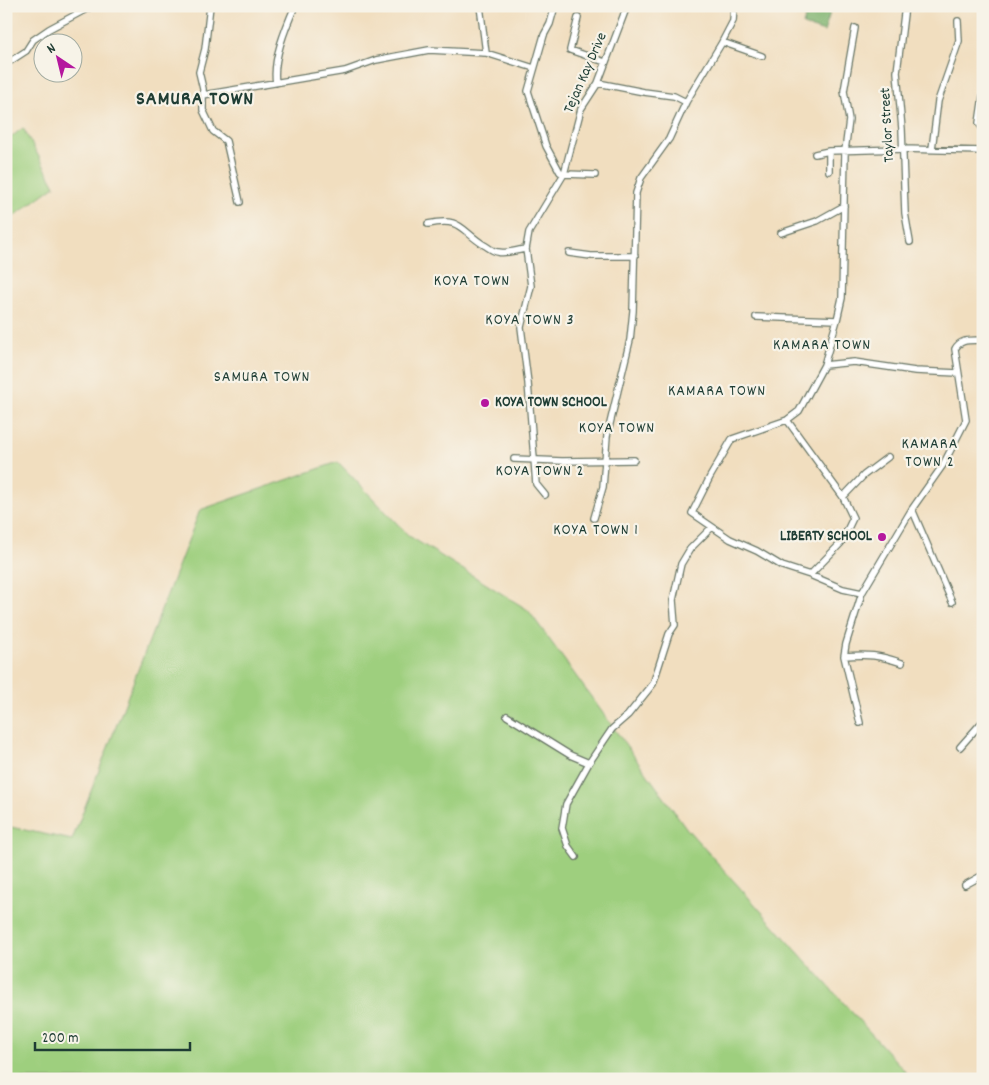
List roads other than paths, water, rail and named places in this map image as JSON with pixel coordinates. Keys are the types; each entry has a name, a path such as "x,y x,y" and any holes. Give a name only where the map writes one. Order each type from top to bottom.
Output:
{"street":[{"path":"6,64 26,51 34,40 49,28 92,6"},
{"path":"210,6 205,49 199,72 203,95 203,110 213,131 226,141 240,202"},
{"path":"276,83 276,64 295,6"},
{"path":"480,6 486,53"},
{"path":"555,6 550,24 544,35 528,91 546,146 560,172 564,174 595,175"},
{"name":"Tejan Kay Drive","path":"545,495 536,484 528,383 521,327 531,286 526,249 530,232 564,174 582,109 598,83 605,62 617,37 627,6"},
{"path":"594,518 603,488 607,436 630,340 633,312 636,194 641,178 669,139 686,102 733,21 734,6"},
{"name":"Taylor Street","path":"905,6 898,72 905,214 910,242"},
{"path":"578,18 570,50 605,62"},
{"path":"932,149 938,101 959,41 958,21"},
{"path":"855,28 844,91 849,120 845,151 842,298 838,320 824,365 799,411 787,420 732,439 692,513 730,539 758,551 782,566 810,574 843,589 862,593"},
{"path":"722,42 762,56"},
{"path":"203,95 345,71 376,60 429,50 486,53 534,68"},
{"path":"598,83 674,96 686,102"},
{"path":"983,96 979,123 983,129"},
{"path":"815,154 829,151 902,149 983,151"},
{"path":"828,171 829,151"},
{"path":"781,233 817,221 844,206"},
{"path":"428,224 443,221 454,222 472,237 497,253 526,249"},
{"path":"569,254 635,256"},
{"path":"756,317 838,320"},
{"path":"860,724 844,656 862,593 912,509 943,465 966,420 955,349 963,341 983,340"},
{"path":"824,365 854,362 915,371 958,373"},
{"path":"787,420 843,497 853,518 840,543 810,574"},
{"path":"843,497 864,475 888,457"},
{"path":"514,459 562,461 634,460"},
{"path":"912,509 952,602"},
{"path":"576,857 568,846 562,828 566,804 589,763 612,729 628,715 653,684 669,634 675,624 673,600 681,564 690,549 712,527"},
{"path":"844,656 864,654 882,656 902,664"},
{"path":"507,716 570,755 589,763"},
{"path":"960,747 983,721"},
{"path":"965,885 983,875"}],"place":[{"name":"KOYA TOWN SCHOOL","path":"485,403"},
{"name":"LIBERTY SCHOOL","path":"882,537"}],"district":[{"name":"SAMURA TOWN","path":"195,100"},
{"name":"KOYA TOWN","path":"472,281"},
{"name":"KOYA TOWN 3","path":"530,320"},
{"name":"KAMARA TOWN","path":"822,345"},
{"name":"SAMURA TOWN","path":"262,377"},
{"name":"KAMARA TOWN","path":"717,391"},
{"name":"KOYA TOWN","path":"617,428"},
{"name":"KAMARA TOWN 2","path":"930,453"},
{"name":"KOYA TOWN 2","path":"540,471"},
{"name":"KOYA TOWN 1","path":"596,530"}]}
